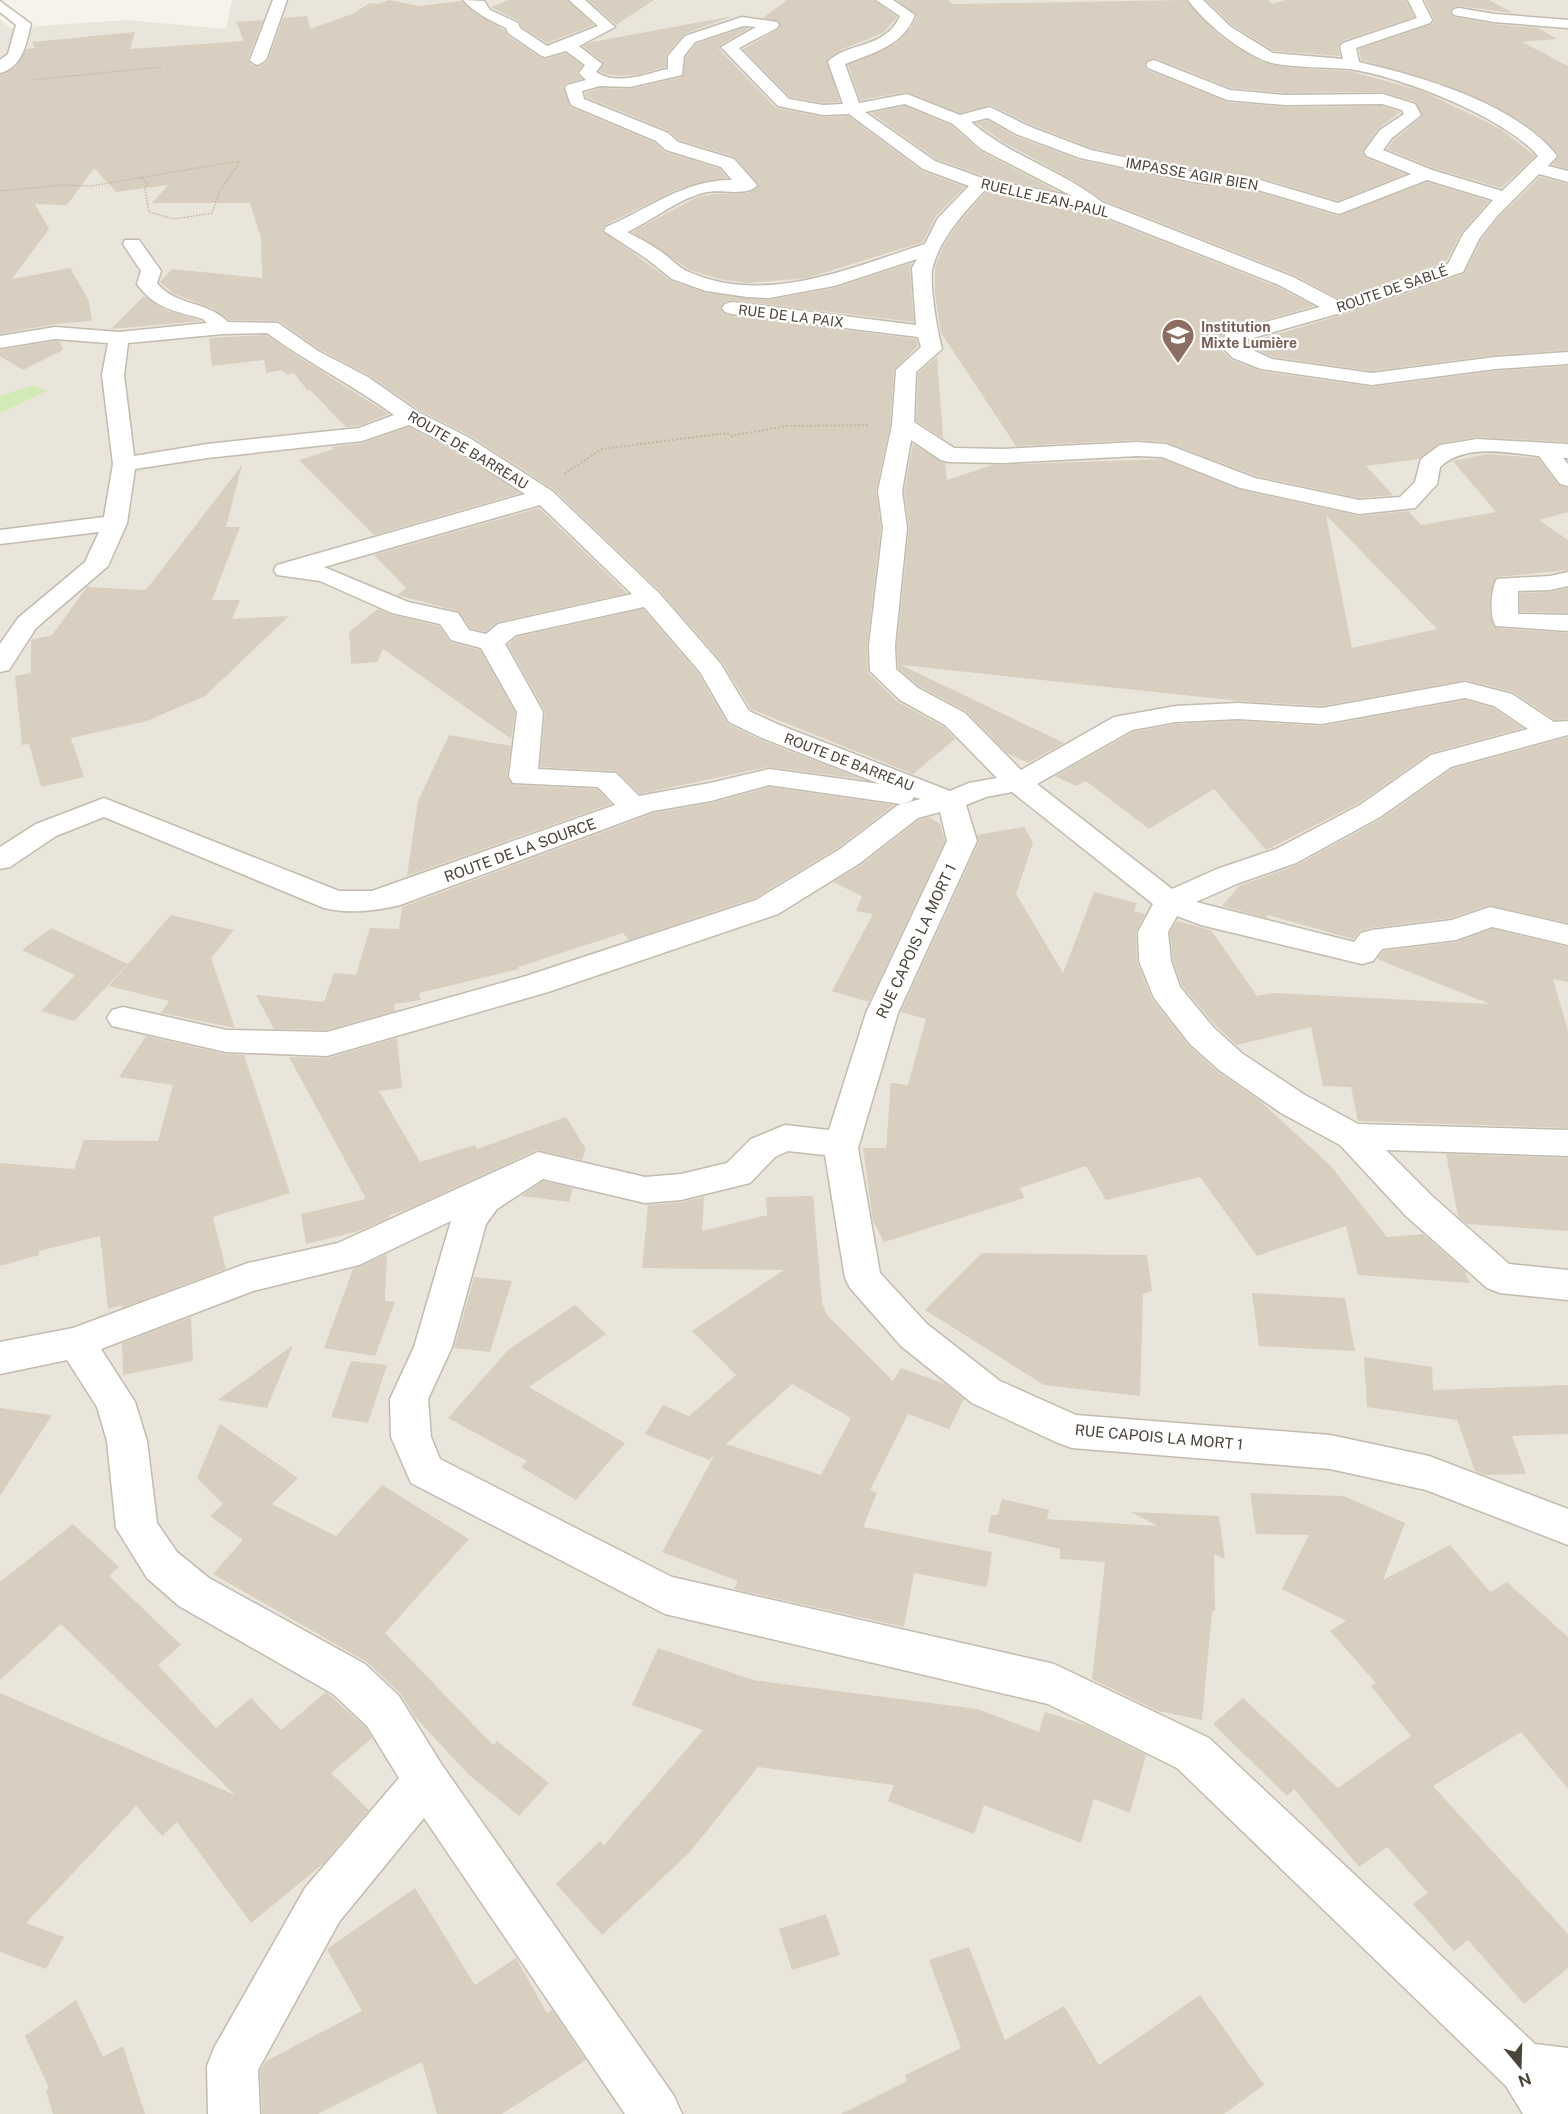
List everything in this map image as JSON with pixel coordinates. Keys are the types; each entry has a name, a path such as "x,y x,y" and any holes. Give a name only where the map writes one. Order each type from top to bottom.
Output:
{"street":[{"path":"258,60 280,0"},
{"path":"470,0 479,4 485,13 513,26 513,30 544,52 568,45 608,27 576,0"},
{"path":"853,109 836,62 888,40 905,27 908,15 883,0"},
{"path":"1195,0 1226,30 1269,57 1352,65 1397,74 1447,94 1527,134 1548,156 1538,168 1568,177"},
{"path":"1415,0 1447,13 1568,24"},
{"path":"0,5 24,24 15,56 0,68"},
{"path":"1352,65 1348,46 1447,13"},
{"path":"931,248 834,279 769,292 706,285 679,275 654,255 613,231 635,222 669,201 703,188 748,185 734,173 728,163 672,146 662,137 578,102 573,88 596,82 617,85 676,72 675,56 690,39 742,21 772,25 729,47 784,103 823,110 853,109 907,99 959,120 987,145 1073,188 1096,206"},
{"path":"568,45 594,64 587,73 596,82"},
{"path":"1154,65 1227,95 1285,100 1383,99 1409,107 1413,115 1386,134 1373,152 1426,174 1506,198"},
{"name":"RUELLE JEAN-PAUL","path":"853,109 862,118 929,165 981,184 1096,206 1286,281 1337,308"},
{"name":"IMPASSE AGIR BIEN","path":"959,120 990,112 1022,130 1086,154 1192,177 1260,185 1339,208 1426,174"},
{"name":"ROUTE DE SABLÉ","path":"1538,168 1506,198 1470,238 1456,268 1337,308 1233,337 1231,346 1240,354 1268,365 1372,379 1495,363 1568,358"},
{"path":"981,184 945,222 922,268 927,332 932,350 906,370 903,425 890,491 895,528 882,645 883,671 909,694 955,718 1018,783 1170,902 1201,915 1362,954 1372,940 1456,930 1490,917 1568,935"},
{"path":"132,244 151,271 147,284 161,300 210,315 223,328"},
{"name":"RUE DE LA PAIX","path":"679,275 674,285 680,296 711,306 927,332"},
{"name":"ROUTE DE BARREAU","path":"0,342 55,333 119,338 223,328 271,327 311,355 362,381 410,417 460,442 544,496 650,598 711,669 739,716 772,732 951,801"},
{"path":"0,664 27,623 96,566 115,523 124,464 113,375 119,338"},
{"path":"124,464 207,451 362,434 410,417"},
{"path":"903,425 949,455 1003,456 1137,449 1166,451 1248,483 1359,507 1407,503 1426,484 1429,464 1446,450 1495,446 1557,451 1568,479"},
{"path":"544,496 286,570 325,574 401,608 449,618 460,635 491,643 530,712 523,777 606,779 635,808"},
{"path":"0,537 115,523"},
{"path":"1568,579 1550,583 1506,584 1505,621 1568,623"},
{"path":"491,643 507,628 650,598"},
{"path":"0,620 27,623"},
{"path":"123,1018 226,1041 327,1044 537,984 767,908 850,856 908,811 951,801 979,789 1018,783 1124,723 1176,714 1238,711 1322,716 1465,690 1503,700 1558,729"},
{"path":"1558,729 1441,761 1370,811 1286,856 1228,876 1170,902 1153,932 1155,961 1165,990 1202,1036 1231,1062 1293,1104 1352,1136 1419,1206 1500,1278 1568,1285"},
{"name":"ROUTE DE LA SOURCE","path":"0,860 46,830 104,807 335,901 356,902 389,898 665,798 711,792 769,777 951,801"},
{"name":"RUE CAPOIS LA MORT 1","path":"951,801 963,841 882,1013 842,1144 863,1278 914,1335 986,1392 1072,1431 1330,1452 1429,1473 1568,1527"},
{"path":"1352,1136 1568,1143"},
{"path":"0,1358 76,1343 248,1278 346,1255 538,1165 645,1190 681,1187 738,1174 763,1148 785,1138 842,1144"},
{"path":"538,1165 483,1199 469,1221 433,1347 409,1399 411,1437 425,1471 665,1595 1053,1685 1193,1753 1546,2071 1553,2114"},
{"path":"76,1343 115,1402 127,1441 137,1528 162,1565 194,1592 349,1680 383,1711 426,1781 656,2114"},
{"path":"234,2114 232,2066 322,1905 426,1781"}],"path":[{"path":"30,80 82,73 161,67"},
{"path":"0,191 63,185 91,186 141,176 240,161 220,191 212,213 174,219 149,212 145,189 147,184 141,176"},
{"path":"544,496 558,479 602,449 727,433 731,436 786,426 903,425"}],"shaded area":[{"path":"232,0 1568,0 1568,2114 0,2114 0,413 46,391 34,385 0,396 0,19 10,28 126,20 226,29"}],"green space":[{"path":"34,385 47,391 0,413 0,396"}],"building":[{"path":"389,0 419,6 461,1 476,14 504,30 507,35 539,57 546,59 566,53 582,65 577,73 582,79 566,83 563,87 570,107 655,143 665,152 720,169 727,178 681,188 605,225 602,230 671,281 706,293 769,300 834,288 912,263 910,268 914,322 732,300 724,302 720,308 723,313 732,316 916,339 918,346 894,370 890,425 876,491 881,528 867,645 868,673 898,702 944,727 955,739 913,774 751,709 722,662 661,592 553,489 469,435 419,410 369,375 319,349 279,321 229,320 212,308 174,294 160,282 172,269 262,278 261,238 250,203 152,203 168,185 116,192 94,168 67,205 35,204 49,229 12,279 70,268 89,301 92,321 55,324 0,334 0,75 16,67 26,49 35,48 32,42 135,32 130,49 244,41 236,22 263,20 248,59 251,65 259,67 268,61 283,18 307,16 310,29 352,14 370,3 378,4"},
{"path":"509,0 567,0 594,25 547,43 522,27 519,21 491,7"},
{"path":"588,0 654,0 616,25"},
{"path":"787,0 874,0 897,17 883,33 843,49 827,60 840,102 823,103 790,97 743,49 779,29 779,21 763,18"},
{"path":"897,0 948,0 953,4 1186,0 1220,36 1262,62 1292,68 1349,71 1422,91 1501,129 1535,156 1501,188 1433,168 1387,149 1394,140 1422,117 1416,102 1383,92 1285,93 1231,88 1155,58 1144,64 1147,70 1227,102 1285,107 1382,106 1400,112 1378,129 1362,152 1366,158 1405,174 1338,201 1261,178 1193,170 1092,148 1029,124 991,105 960,113 907,92 860,100 848,65 896,43 911,27 917,16"},
{"path":"1206,0 1268,0 1272,4 1286,0 1406,0 1414,17 1342,41 1338,46 1340,56 1274,51 1232,25"},
{"path":"1425,0 1489,0 1513,13 1459,6 1452,8 1450,13 1454,17 1494,24 1538,28 1557,39 1522,42 1568,66 1568,169 1552,165 1559,155 1537,133 1491,104 1438,82 1361,60 1359,49 1432,24 1434,19"},
{"path":"733,16 684,34 666,55 666,67 640,74 622,76 605,74 599,71 603,62 583,46 592,42"},
{"path":"743,28 749,29 720,45 719,49 776,108 823,117 848,116 922,171 965,187 936,216 923,242 807,278 748,283 719,279 690,270 632,232 697,197 748,193 759,185 735,157 679,140 669,131 586,97 585,93 600,88 631,89 682,77 686,57 696,44"},
{"path":"905,106 952,126 980,151 1057,191 986,177 936,159 871,113"},
{"path":"988,120 1015,136 1079,160 1193,184 1258,192 1338,216 1427,182 1489,201 1461,233 1446,262 1339,299 1294,275 1103,200 1071,179 1003,142 976,123"},
{"path":"1540,177 1568,184 1568,350 1495,355 1372,371 1273,357 1244,344 1345,314 1464,274 1481,240 1500,216"},
{"path":"986,192 1090,213 1278,287 1314,306 1224,332 1219,348 1232,360 1260,371 1372,387 1495,371 1568,366 1568,442 1477,437 1440,443 1419,459 1366,466 1393,495 1359,498 1256,476 1166,442 1137,440 1016,446 941,333 935,294 935,267 944,245 956,226"},
{"path":"144,296 165,310 202,321 111,329"},
{"path":"266,335 389,414 358,426 346,427 310,390 307,390 294,373 287,375 282,370 266,373 264,360 212,366 209,338"},
{"path":"60,342 63,350 23,370 0,356 0,350"},
{"path":"937,357 943,438 916,421 918,373"},
{"path":"409,427 451,449 520,493 374,535 299,460 334,449 332,447 363,443"},
{"path":"913,444 945,463 947,480 992,465 1162,459 1240,490 1359,516 1408,511 1421,525 1496,512 1453,461 1487,454 1538,458 1558,485 1568,488 1568,512 1539,520 1568,540 1568,570 1497,577 1490,595 1490,616 1496,628 1568,633 1568,719 1555,720 1513,692 1466,680 1322,706 1240,701 901,665 1064,743 1028,763 1007,753 966,711 919,686 898,668 897,645 909,528 904,491","holes":["1326,515 1437,629 1352,648"]},
{"path":"242,465 226,527 240,527 212,600 240,600 232,619 289,616 205,696 147,721 71,738 84,777 41,787 29,744 22,745 15,676 31,673 31,640 52,635 87,587 146,590"},
{"path":"539,508 627,593 498,622 485,632 470,628 458,611 397,595 406,588 374,555"},
{"path":"1568,588 1568,613 1520,612 1520,593 1550,592"},
{"path":"378,609 392,615 439,626 450,642 480,650 515,712 511,739 383,649 377,662 351,664 349,632"},
{"path":"643,609 698,673 728,724 761,740 862,779 768,767 640,794 616,771 540,767 545,711 508,645 517,637"},
{"path":"1465,700 1493,708 1523,728 1430,753 1359,803 1266,850 1214,789 1149,829 1086,781 1076,786 1055,776 1133,732 1176,724 1238,721 1322,726"},
{"path":"449,735 511,746 507,777 513,785 597,789 611,804 407,876 418,801"},
{"path":"1568,737 1568,923 1489,905 1451,918 1371,928 1360,931 1353,939 1268,915 1266,918 1222,906 1239,886 1297,865 1381,819 1452,769"},
{"path":"769,787 894,805 839,847 755,898 629,940 623,933 518,967 519,969 419,993 421,1000 394,1004 395,1011 327,1030 274,1029 256,995 324,1002 334,973 356,975 370,928 399,929 402,907 654,813 712,803"},
{"path":"929,817 940,824 945,841 869,1002 832,991 873,914 856,911 862,896 833,882 861,865 919,820"},
{"path":"1024,827 1033,843 1016,894 1063,973 1094,892 1137,903 1134,911 1145,914 1136,932 1137,962 1152,999 1188,1045 1218,1072 1260,1101 1330,1165 1387,1237 1423,1234 1465,1271 1470,1283 1358,1275 1346,1226 1257,1256 1200,1177 1106,1200 1086,1166 1020,1188 1024,1198 884,1242 873,1221 863,1148 886,1148 891,1083 908,1085 926,1019 901,1012 979,842 977,835"},
{"path":"171,915 234,930 211,958 235,1028 161,1013 169,1001 109,986"},
{"path":"1177,921 1211,930 1257,996 1273,993 1490,1004 1377,959 1383,951 1456,942 1492,929 1568,947 1568,982 1553,979 1568,1031 1568,1128 1358,1121 1351,1087 1323,1086 1311,1027 1237,1045 1216,1026 1182,986 1173,961 1170,932"},
{"path":"51,928 128,964 74,1021 41,1011 75,975 22,950"},
{"path":"146,1036 225,1054 244,1055 290,1193 213,1217 226,1269 122,1308 122,1305 108,1309 100,1236 39,1251 39,1255 0,1266 0,1163 74,1169 84,1140 158,1141 173,1085 119,1077"},
{"path":"397,1038 402,1088 379,1091 420,1162 475,1145 477,1149 566,1117 586,1149 582,1160 537,1150 404,1211 389,1215 389,1218 356,1232 306,1244 301,1214 366,1199 289,1057 328,1058"},
{"path":"1446,1154 1568,1158 1568,1231 1467,1224 1458,1216"},
{"path":"543,1181 573,1188 569,1202 521,1196"},
{"path":"813,1196 822,1303 827,1315 893,1381 901,1368 945,1384 964,1399 949,1429 908,1414 870,1490 877,1493 863,1527 992,1552 987,1587 914,1573 904,1627 734,1589 738,1581 662,1552 715,1454 709,1460 645,1434 663,1405 689,1416 736,1375 692,1331 784,1270 642,1268 648,1205 682,1202 704,1197 702,1231 767,1215 766,1197","holes":["792,1384 851,1418 821,1475 726,1444"]},
{"path":"982,1253 1147,1255 1152,1291 1143,1294 1140,1396 1044,1385 925,1310"},
{"path":"387,1254 385,1301 395,1302 375,1356 324,1348 353,1269"},
{"path":"474,1277 512,1281 490,1352 454,1348"},
{"path":"1252,1293 1345,1298 1355,1351 1259,1346"},
{"path":"575,1305 606,1334 529,1387 625,1443 576,1500 521,1467 527,1461 448,1418 508,1350"},
{"path":"191,1317 193,1361 123,1375 122,1343"},
{"path":"293,1345 267,1408 218,1400"},
{"path":"1364,1357 1432,1367 1433,1390 1568,1385 1568,1434 1512,1436 1526,1474 1485,1475 1475,1471 1457,1420 1367,1407"},
{"path":"351,1361 387,1365 368,1423 331,1417"},
{"path":"0,1408 52,1415 0,1496"},
{"path":"220,1424 298,1478 272,1504 336,1536 382,1485 469,1539 385,1633 493,1745 497,1741 549,1783 519,1816 468,1774 415,1717 401,1694 367,1662 213,1574 243,1540 210,1516 223,1504 197,1478"},
{"path":"1250,1493 1344,1496 1405,1523 1383,1580 1450,1545 1490,1592 1507,1582 1568,1637 1568,1789 1521,1732 1433,1786 1568,1934 1568,1968 1524,2004 1468,1940 1454,1951 1413,1904 1428,1893 1387,1847 1359,1867 1294,1789 1287,1796 1213,1724 1243,1698 1338,1788 1411,1736 1371,1686 1376,1683 1330,1631 1346,1621 1282,1589 1309,1535 1256,1534"},
{"path":"1002,1499 1049,1510 1047,1519 1158,1526 1131,1512 1219,1516 1225,1559 1214,1554 1215,1611 1212,1611 1202,1720 1158,1711 1092,1679 1105,1562 1060,1559 1060,1549 988,1532 991,1515 998,1515"},
{"path":"73,1524 119,1567 109,1576 181,1645 158,1665 216,1728 251,1698 281,1730 326,1692 365,1727 372,1738 331,1773 369,1810 324,1863 251,1923 177,1822 162,1836 136,1806 26,1923 64,1937 46,1969 0,1952 0,1693 235,1795 61,1624 0,1680 0,1582"},
{"path":"658,1648 753,1680 977,1709 1039,1732 1045,1712 1086,1725 1146,1755 1130,1813 1094,1799 1081,1843 984,1805 974,1834 888,1801 894,1785 758,1767 689,1853 602,1935 556,1884 600,1841 604,1845 703,1730 632,1705"},
{"path":"415,1888 475,1985 516,1958 547,2013 552,2010 586,2060 502,2114 437,2114 422,2062 318,2114 262,2114 260,2071 266,2061 362,2011 327,1949"},
{"path":"826,1914 840,1955 792,1970 779,1929"},
{"path":"969,1947 1005,2040 1064,2006 1099,2065 1200,1995 1264,2085 1224,2114 841,2114 907,2081 905,2075 961,2048 929,1960"},
{"path":"76,2000 103,2057 123,2046 145,2114 53,2114 46,2090 49,2088 25,2036"}],"place":[{"name":"Institution Mixte Lumière","path":"1178,364"}]}
